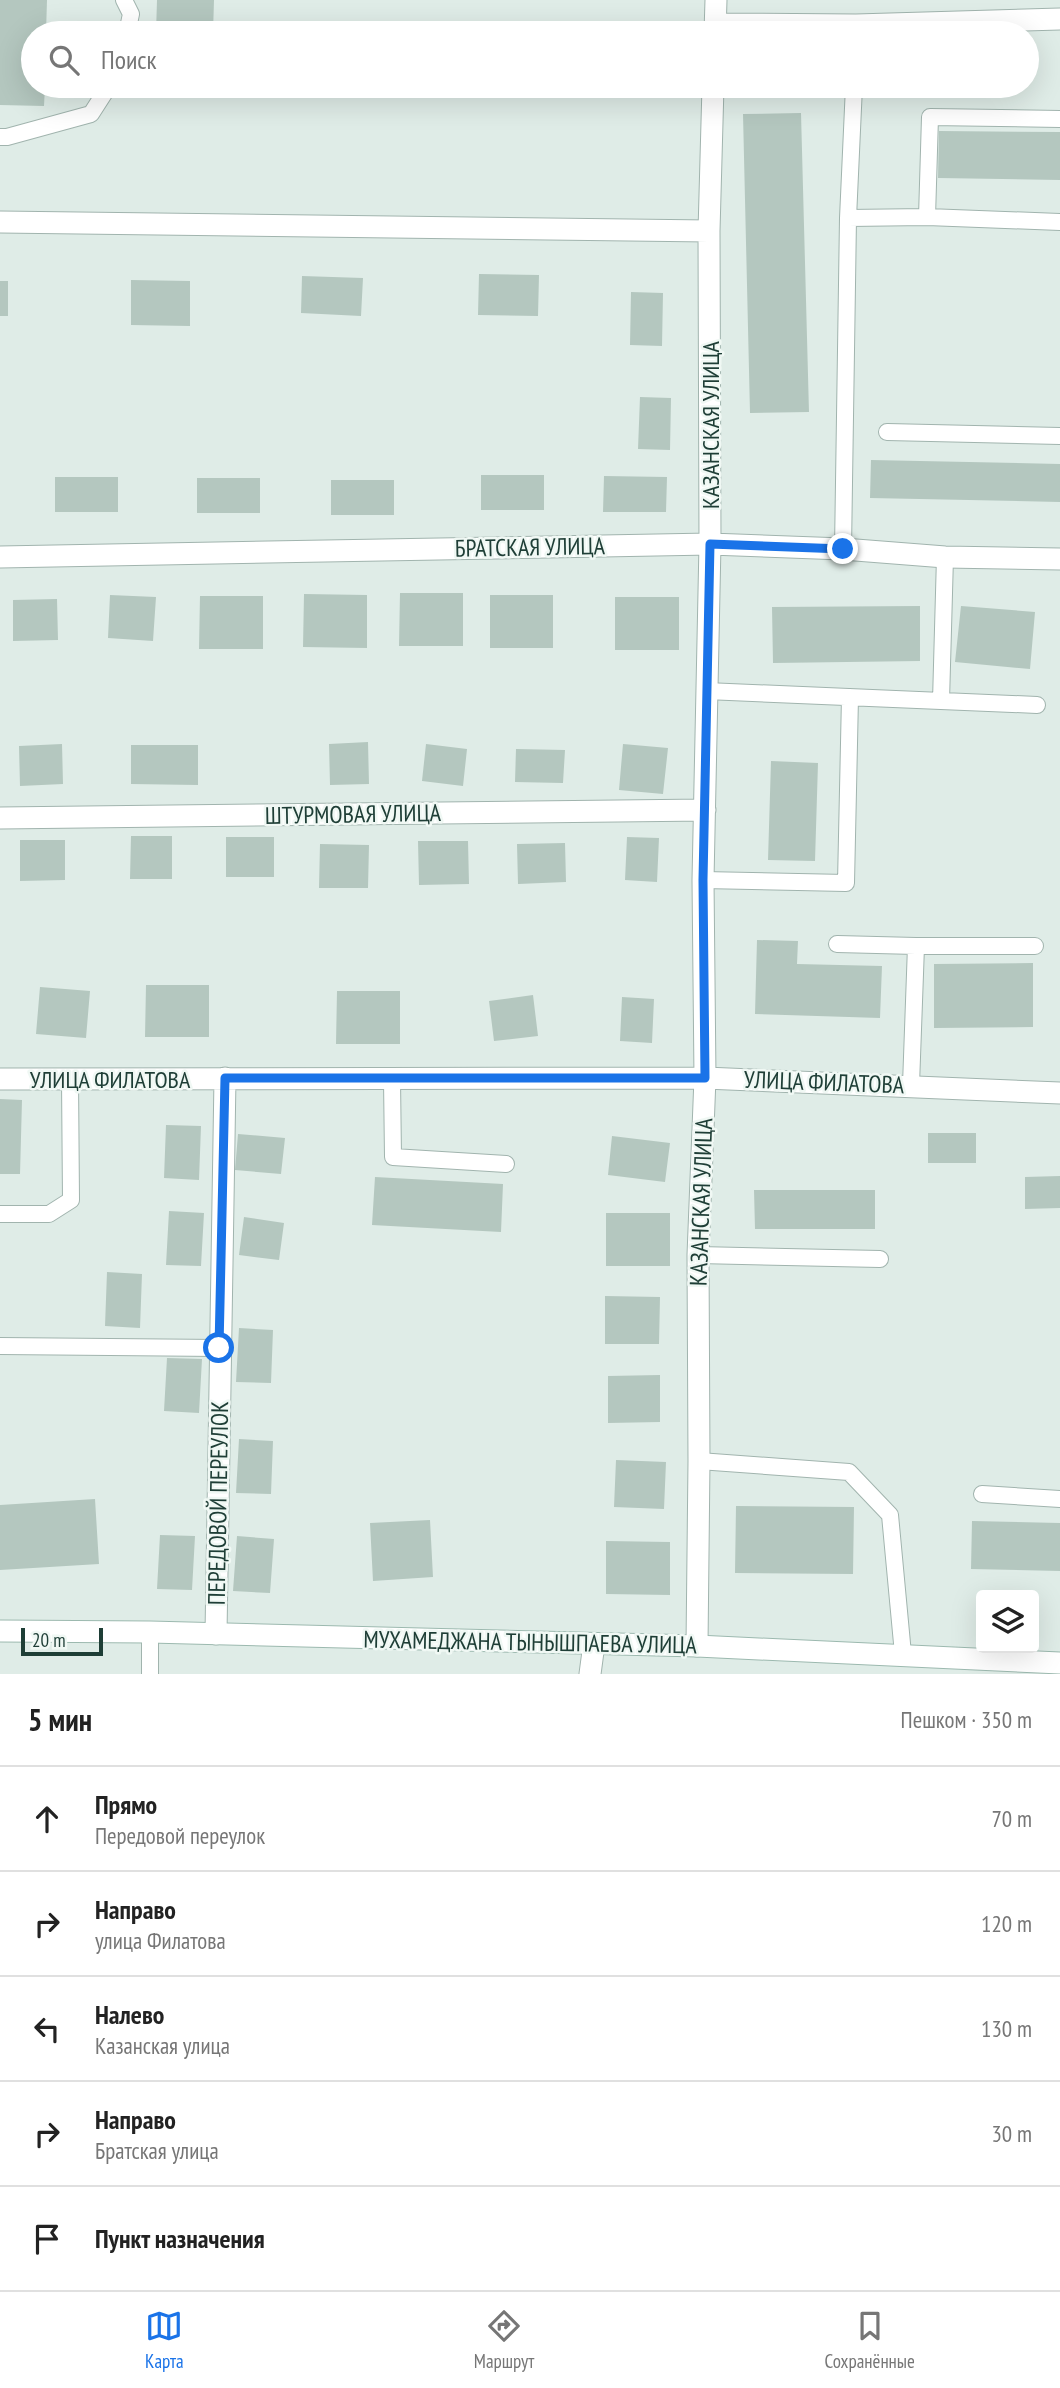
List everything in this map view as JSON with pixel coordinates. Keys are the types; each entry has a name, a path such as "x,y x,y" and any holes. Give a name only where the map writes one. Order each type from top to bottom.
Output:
{"street":[{"path":"715,21 716,0"},
{"path":"1019,21 1060,19"},
{"name":"КАЗАНСКАЯ УЛИЦА","path":"697,1646 698,1255 705,1078 703,880 710,544 709,231 713,98"},
{"path":"0,222 709,231"},
{"name":"БРАТСКАЯ УЛИЦА","path":"0,557 710,544 843,549 945,557 1060,559"},
{"name":"ШТУРМОВАЯ УЛИЦА","path":"0,818 705,810"},
{"name":"ПЕРЕДОВОЙ ПЕРЕУЛОК","path":"216,1634 225,1078"},
{"name":"УЛИЦА ФИЛАТОВА","path":"0,1079 705,1078 1060,1093"},
{"name":"МУХАМЕДЖАНА ТЫНЫШПАЕВА УЛИЦА","path":"0,1631 150,1632 697,1646 1060,1663"},
{"path":"590,1674 594,1644"}],"lane":[{"path":"124,0 131,14 130,21"},
{"path":"0,137 91,114 101,98"},
{"path":"843,549 848,219 853,98"},
{"path":"928,217 930,117 1060,120"},
{"path":"848,219 928,217 1060,222"},
{"path":"887,432 1060,436"},
{"path":"941,701 945,557"},
{"path":"706,691 1037,705"},
{"path":"703,880 846,883 850,697"},
{"path":"836,944 1035,946"},
{"path":"911,1085 916,946"},
{"path":"0,1214 48,1214 71,1200 71,1080"},
{"path":"392,1080 393,1157 506,1164"},
{"path":"698,1255 880,1259"},
{"path":"0,1346 219,1348"},
{"path":"699,1461 849,1472 890,1516 902,1654"},
{"path":"982,1494 1060,1499"},
{"path":"150,1632 150,1674"}],"building":[{"path":"0,0 47,0 46,21 21,21 21,98 44,98 44,106 0,105"},
{"path":"157,0 214,0 213,21 156,21"},
{"path":"801,113 809,412 750,413 743,114"},
{"path":"939,131 1060,132 1060,180 938,178"},
{"path":"479,274 539,275 538,316 478,315"},
{"path":"302,276 363,278 361,316 301,313"},
{"path":"131,280 190,281 190,326 131,325"},
{"path":"0,281 8,281 8,316 0,316"},
{"path":"631,292 663,293 662,346 630,345"},
{"path":"640,397 671,398 670,450 638,449"},
{"path":"871,460 1060,464 1060,502 870,498"},
{"path":"481,475 544,475 544,510 481,510"},
{"path":"604,476 667,477 666,512 603,512"},
{"path":"55,477 118,477 118,512 55,512"},
{"path":"197,478 260,478 260,513 197,513"},
{"path":"331,480 394,480 394,515 331,515"},
{"path":"400,593 463,593 463,646 399,646"},
{"path":"304,594 367,595 367,648 303,647"},
{"path":"110,595 156,597 153,641 108,638"},
{"path":"490,595 553,595 553,648 490,648"},
{"path":"200,596 263,596 263,649 199,649"},
{"path":"615,597 679,597 679,650 615,650"},
{"path":"57,599 58,640 13,641 13,600"},
{"path":"920,606 920,661 773,663 772,607"},
{"path":"961,606 1035,612 1030,669 955,662"},
{"path":"368,742 369,784 330,785 329,744"},
{"path":"62,744 63,784 20,786 19,746"},
{"path":"426,744 467,749 463,786 422,781"},
{"path":"623,744 668,748 663,794 619,790"},
{"path":"131,745 198,745 198,785 131,784"},
{"path":"516,749 565,750 563,783 515,782"},
{"path":"771,761 818,763 815,861 768,860"},
{"path":"131,836 172,836 172,879 130,879"},
{"path":"226,837 274,837 274,877 226,877"},
{"path":"627,837 659,838 657,882 625,880"},
{"path":"20,840 65,840 65,880 20,881"},
{"path":"418,841 468,841 469,884 419,885"},
{"path":"565,843 566,882 518,884 517,844"},
{"path":"320,844 369,845 368,888 319,888"},
{"path":"757,940 798,941 797,964 882,966 880,1018 755,1014"},
{"path":"1033,963 1033,1027 934,1028 934,964"},
{"path":"146,985 209,985 209,1037 145,1037"},
{"path":"40,987 90,991 86,1038 36,1034"},
{"path":"337,991 400,991 400,1044 336,1044"},
{"path":"533,995 538,1036 494,1041 489,1001"},
{"path":"622,997 654,999 652,1043 620,1041"},
{"path":"0,1099 22,1100 20,1174 0,1174"},
{"path":"166,1125 201,1126 199,1180 164,1178"},
{"path":"928,1133 976,1133 976,1163 928,1163"},
{"path":"238,1134 285,1138 281,1174 235,1170"},
{"path":"612,1136 670,1143 665,1182 608,1175"},
{"path":"1060,1176 1060,1208 1025,1209 1025,1177"},
{"path":"375,1177 503,1184 501,1232 372,1225"},
{"path":"754,1190 875,1190 875,1229 755,1229"},
{"path":"169,1211 204,1213 201,1266 166,1265"},
{"path":"606,1213 670,1213 670,1266 606,1266"},
{"path":"244,1217 284,1223 279,1260 239,1255"},
{"path":"107,1272 142,1274 140,1328 105,1326"},
{"path":"605,1296 660,1297 659,1344 605,1344"},
{"path":"239,1328 273,1330 271,1383 236,1382"},
{"path":"167,1358 202,1359 199,1413 164,1411"},
{"path":"660,1375 660,1422 608,1423 608,1376"},
{"path":"239,1439 273,1441 271,1494 236,1493"},
{"path":"616,1460 666,1462 664,1509 614,1507"},
{"path":"95,1499 99,1564 0,1570 0,1505"},
{"path":"736,1506 854,1507 853,1574 735,1573"},
{"path":"430,1520 433,1577 373,1581 370,1523"},
{"path":"972,1521 1060,1523 1060,1571 971,1569"},
{"path":"160,1535 195,1536 192,1590 157,1589"},
{"path":"237,1536 274,1539 270,1593 233,1591"},
{"path":"606,1541 670,1542 670,1595 606,1594"}],"route":[{"path":"219,1348 225,1078 705,1078 703,880 710,544 843,549"}]}
